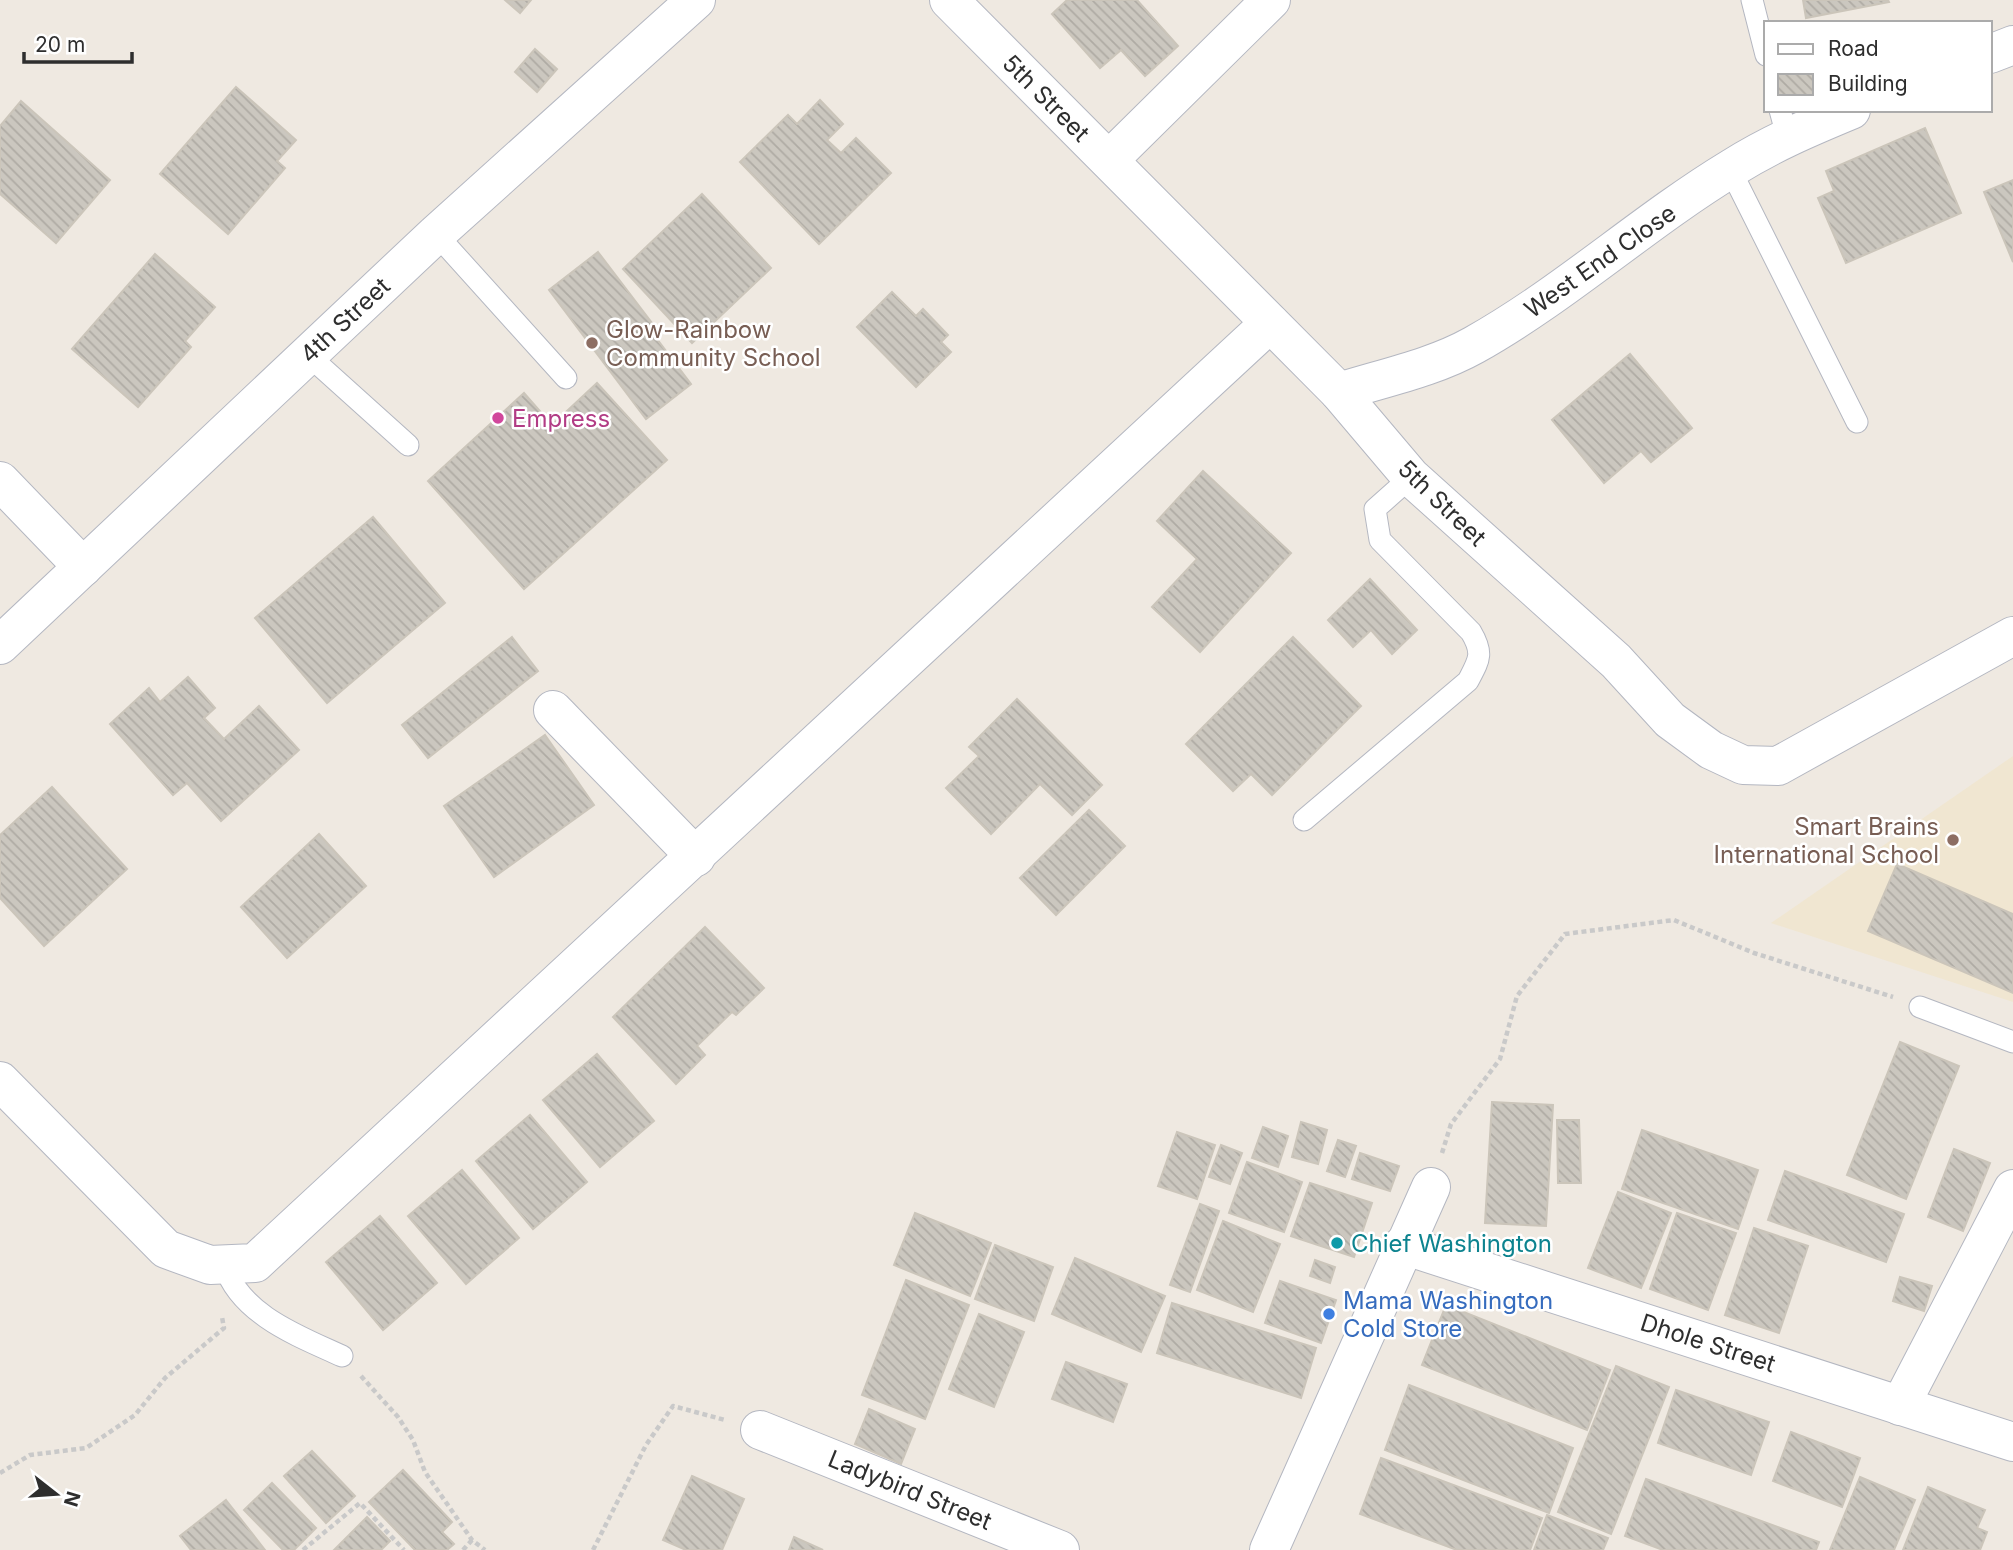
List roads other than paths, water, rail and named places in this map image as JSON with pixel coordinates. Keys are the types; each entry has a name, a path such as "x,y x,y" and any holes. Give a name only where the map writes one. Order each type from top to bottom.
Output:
{"street":[{"name":"4th Street","path":"0,645 436,234 696,0"},
{"name":"5th Street","path":"949,0 1339,392 1411,477 1616,662 1670,720 1711,750 1743,765 1778,766 2013,636"},
{"path":"1109,160 1271,0"},
{"path":"1992,53 2013,44"},
{"name":"West End Close","path":"1339,392 1471,347 1514,321 1730,169 1784,123 1841,112"},
{"path":"7,1104 166,1250 218,1264 255,1263 1270,323"},
{"path":"0,481 83,567"},
{"path":"553,710 696,857"},
{"path":"1269,1550 1431,1187"},
{"path":"1900,1406 2013,1189"},
{"name":"Dhole Street","path":"1404,1245 2013,1442"},
{"name":"Ladybird Street","path":"760,1430 1060,1550"}],"lane":[{"path":"1752,0 1764,47"},
{"path":"1730,169 1857,422"},
{"path":"436,234 566,378"},
{"path":"308,355 408,445"},
{"path":"1304,820 1468,681 1478,662 1480,648 1471,632 1380,540 1375,509 1411,477"},
{"path":"1920,1007 2013,1042"},
{"path":"218,1264 230,1284 265,1315 287,1331 342,1356"}],"place":[{"name":"Glow-Rainbow Community School","path":"592,343"},
{"name":"Empress","path":"498,418"},
{"name":"Smart Brains International School","path":"1953,840"},
{"name":"Chief Washington","path":"1337,1243"},
{"name":"Mama Washington Cold Store","path":"1329,1314"}]}
